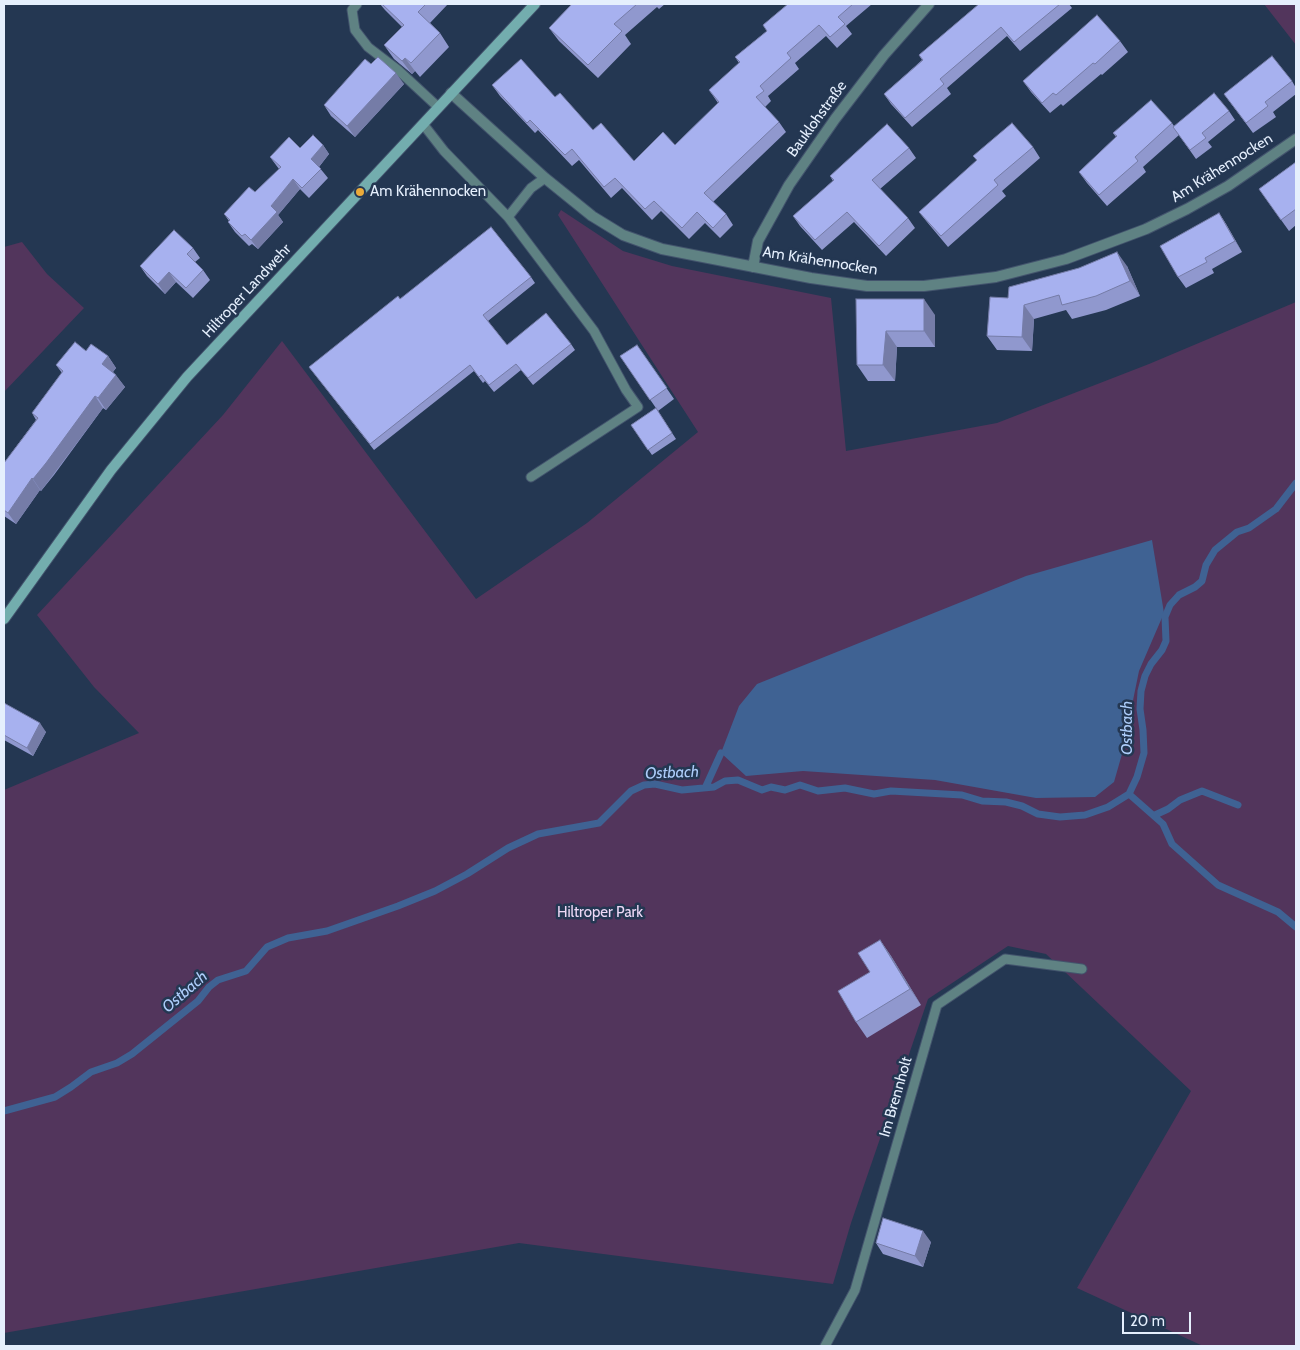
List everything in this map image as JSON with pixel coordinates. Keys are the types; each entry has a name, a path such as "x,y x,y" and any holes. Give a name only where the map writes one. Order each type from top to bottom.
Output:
{"street":[{"name":"Hiltroper Landwehr","path":"4,619 111,470 188,377 535,4"},
{"name":"Bauklohstraße","path":"753,267 758,241 789,185 835,119 884,55 929,4"},
{"name":"Am Krähennocken","path":"451,93 545,178 592,216 623,235 662,249 753,267 867,286 924,286 996,277 1066,259 1146,229 1187,209 1228,186 1296,139"}],"lane":[{"path":"357,4 352,10 355,30 368,47 398,70 438,107"},
{"path":"422,124 444,151 508,217 594,331 626,390 638,407 531,477"},
{"path":"508,217 531,188 545,178"},
{"name":"Im Brennholt","path":"825,1346 855,1290 937,1004 1005,959 1082,969"}],"green space":[{"path":"1264,4 1296,4 1296,45"},
{"name":"Hiltroper Park","path":"561,210 623,251 672,266 831,298 846,451 997,423 1149,364 1296,302 1296,1346 1203,1346 1077,1288 1191,1091 1046,954 1008,946 928,999 851,1223 833,1284 519,1243 4,1333 4,790 139,733 94,687 37,615 223,415 282,341 476,599 587,523 698,432 558,215"},
{"path":"22,242 47,274 84,308 4,392 4,247"}],"water":[{"path":"1152,540 1164,613 1139,671 1122,754 1114,782 1095,797 1036,798 935,780 803,771 746,776 721,753 739,706 757,684 1026,576"}],"building":[{"path":"382,4 426,4 418,12 440,33 411,63 405,58 402,61 384,45 404,25"},
{"path":"572,4 637,4 614,24 622,31 588,65 549,28"},
{"path":"788,4 853,4 838,17 845,24 830,37 819,25 787,53 791,58 760,86 764,91 756,97 779,122 704,193 726,214 713,228 697,212 682,228 654,201 645,209 615,178 604,187 572,149 565,155 530,120 527,123 492,85 521,59 555,97 560,93 593,130 601,123 634,161 663,132 675,145 719,102 709,90 740,62 735,57 767,31 763,25"},
{"path":"979,4 1060,4 1014,42 1001,27 940,79 944,84 905,118 884,94 923,60 919,55"},
{"path":"1097,15 1120,41 1056,95 1053,93 1042,103 1023,81"},
{"path":"1272,56 1292,81 1265,102 1268,106 1246,123 1224,94"},
{"path":"378,57 396,73 347,126 324,105 365,59 371,64"},
{"path":"1214,93 1229,111 1202,133 1206,138 1190,150 1173,127"},
{"path":"1151,100 1172,123 1135,157 1138,161 1099,195 1079,172 1117,136 1113,133"},
{"path":"1012,123 1033,147 994,180 998,185 941,236 919,212 977,160 973,156"},
{"path":"887,124 909,148 872,180 908,218 879,246 847,212 815,240 793,216 834,180 830,176"},
{"path":"313,135 323,145 311,159 321,169 302,188 293,179 271,206 277,212 251,240 245,234 242,236 228,222 230,220 224,214 249,187 255,192 281,167 270,157 289,137 300,148"},
{"path":"1296,162 1296,209 1281,220 1259,189"},
{"path":"1219,213 1235,241 1205,258 1207,262 1178,277 1160,246"},
{"path":"491,227 531,277 483,315 507,345 546,313 571,344 528,378 516,364 489,385 481,375 479,377 470,365 370,444 309,367 398,296 400,299"},
{"path":"174,230 193,248 187,254 203,270 186,288 169,272 158,284 140,266"},
{"path":"1117,252 1130,281 1096,296 1062,305 1059,295 1024,305 1022,337 987,336 990,297 1008,298 1009,287 1079,268"},
{"path":"856,299 924,299 924,331 886,331 883,365 857,365"},
{"path":"75,342 86,351 91,344 108,356 102,364 116,375 98,398 95,396 46,463 32,478 8,513 4,510 4,463 38,418 32,413 63,371 56,365"},
{"path":"637,345 667,388 650,400 620,356"},
{"path":"656,408 672,433 648,450 631,425"},
{"path":"4,703 40,723 27,748 4,735"},
{"path":"880,940 910,989 856,1022 838,991 870,972 858,953"},
{"path":"883,1218 923,1231 915,1256 876,1243"}],"waterway":[{"name":"Ostbach","path":"4,1111 55,1097 91,1072 117,1063 132,1054 198,1001 209,987 218,980 246,971 267,947 288,938 327,931 435,891 467,874 508,848 538,834 599,823 631,791 644,785 655,784 682,790 714,787 725,781 738,780 762,790 771,787 785,790 800,785 818,791 845,788 874,794 891,791 962,795 982,801 1006,802 1022,806 1038,814 1060,817 1085,815 1108,807 1129,794 1137,777 1144,753 1140,709 1141,691 1145,676 1166,641 1165,617 1170,605 1179,595 1202,581 1206,565 1215,550 1237,532 1249,528 1276,509 1296,483"},
{"path":"706,786 721,753"},
{"path":"1155,815 1168,809 1180,800 1202,791 1238,805"},
{"path":"1129,794 1163,824 1172,844 1218,885 1278,912 1296,927"}],"place":[{"name":"Am Krähennocken","path":"360,192"}]}
